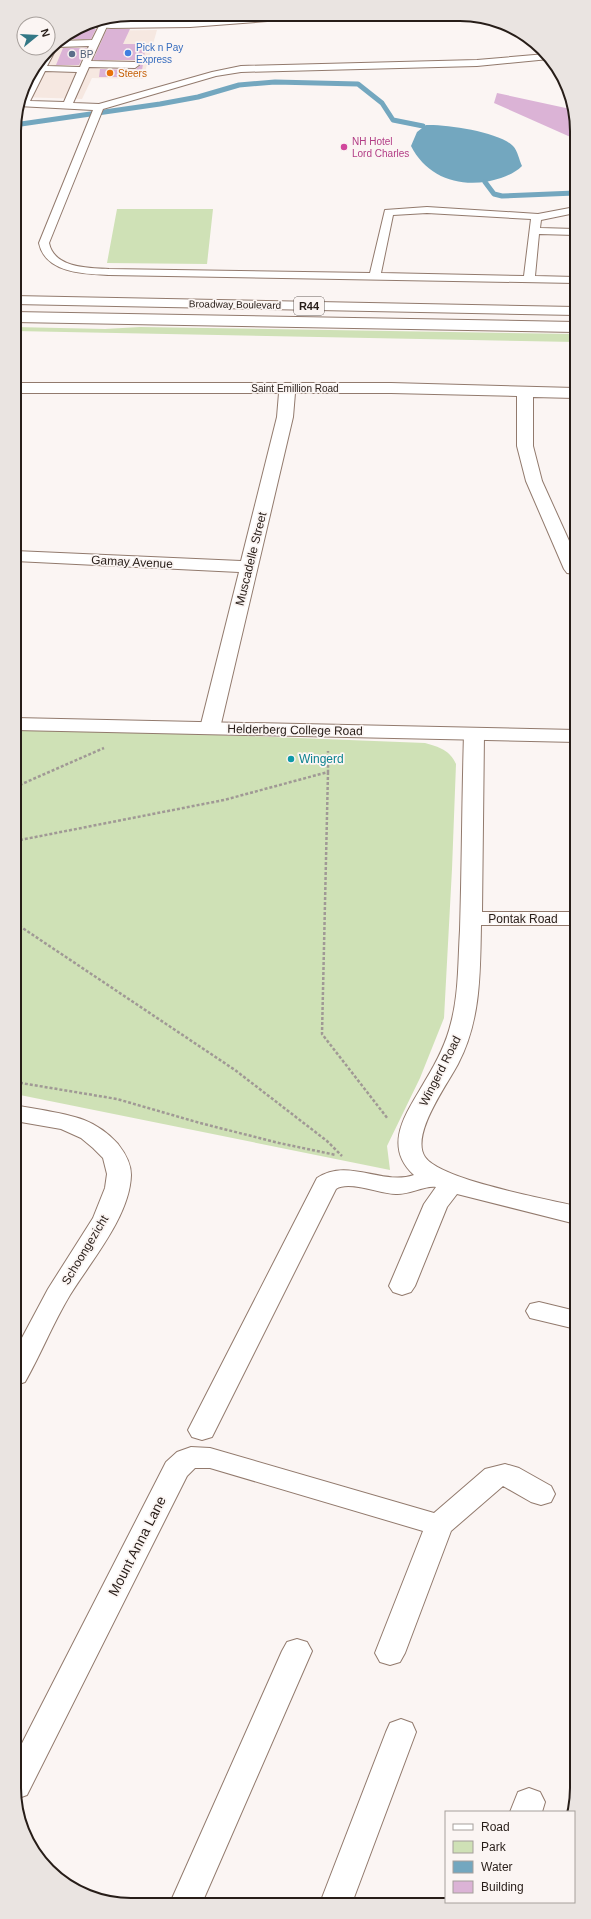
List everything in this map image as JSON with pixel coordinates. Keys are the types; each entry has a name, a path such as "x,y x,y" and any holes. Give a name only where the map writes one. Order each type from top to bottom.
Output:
{"street":[{"path":"91,28 103,27 175,29 223,25 245,21"},
{"path":"98,26 103,27"},
{"name":"Broadway Boulevard","path":"21,300 570,311"},
{"name":"Broadway Boulevard","path":"21,317 570,327"},
{"name":"Saint Emillion Road","path":"21,388 391,388 570,393"},
{"name":"Muscadelle Street","path":"210,728 285,417 287,388"},
{"path":"525,392 525,446 534,481 570,562"},
{"name":"Gamay Avenue","path":"21,556 249,567"},
{"name":"Helderberg College Road","path":"21,724 570,736"},
{"name":"Wingerd Road","path":"410,1147 410,1134 419,1113 446,1065 459,1037 465,1012 471,919 474,734"},
{"name":"Pontak Road","path":"471,919 570,918"},
{"name":"Schoongezicht","path":"21,1114 70,1124 83,1129 98,1138 110,1150 117,1162 119,1173 118,1186 103,1224 50,1307 21,1365"},
{"path":"410,1147 414,1158 423,1170 442,1181 570,1213"},
{"path":"202,1430 326,1184 335,1178 344,1177 399,1186 442,1181"},
{"path":"402,1286 436,1204 442,1181"},
{"path":"539,1311 570,1319"},
{"name":"Mount Anna Lane","path":"21,1776 180,1463 188,1458 194,1456 210,1458 439,1525"},
{"path":"390,1652 439,1525 495,1477 505,1475 509,1476 541,1494"},
{"path":"188,1898 297,1651"},
{"path":"338,1898 401,1732"}],"lane":[{"path":"67,105 103,27"},
{"path":"64,44 95,44"},
{"path":"25,103 99,107 215,74 241,69 488,61 542,57"},
{"path":"29,90 44,64"},
{"path":"42,68 135,65"},
{"path":"99,107 44,243 46,252 50,258 59,263 83,270 109,272 570,280"},
{"path":"375,276 389,212 427,210 529,215 536,218 570,211"},
{"path":"529,279 536,218"},
{"path":"535,231 570,232"}],"path":[{"path":"328,731 322,1034 410,1147"},
{"path":"21,784 108,746"},
{"path":"21,840 224,800 328,772"},
{"path":"21,927 235,1070 327,1141 342,1156"},
{"path":"21,1083 117,1099 258,1138 349,1157"}],"shaded area":[{"path":"157,30 143,79 92,78 82,99 26,97 32,82 48,58 50,56 56,56 56,50 58,48 86,31"}],"green space":[{"path":"117,209 213,209 207,264 107,263"},
{"path":"21,327 105,329 140,327 570,334 570,342 21,331"},
{"path":"21,727 425,743 439,748 451,755 456,764 444,1018 420,1078 387,1146 390,1170 21,1095"}],"water":[{"path":"426,125 472,130 497,137 506,141 515,148 522,166 501,178 488,181 475,183 449,179 427,167 418,158 411,146 417,132"}],"building":[{"path":"89,29 96,29 91,39 72,39"},
{"path":"107,29 130,29 123,44 146,44 141,77 99,77 100,69 135,70 140,65 135,60 93,60"},
{"path":"63,48 87,48 79,65 56,65"},
{"path":"497,93 568,108 570,137 494,103"}],"waterway":[{"path":"21,124 160,104 198,97 239,85 275,82 358,84 382,103 393,120 423,126"},
{"path":"485,182 494,194 502,196 570,193"}],"place":[{"name":"Pick n Pay Express","path":"128,53"},
{"name":"BP","path":"72,54"},
{"name":"Steers","path":"110,73"},
{"name":"NH Hotel Lord Charles","path":"344,147"},
{"name":"Wingerd","path":"291,759"}]}
